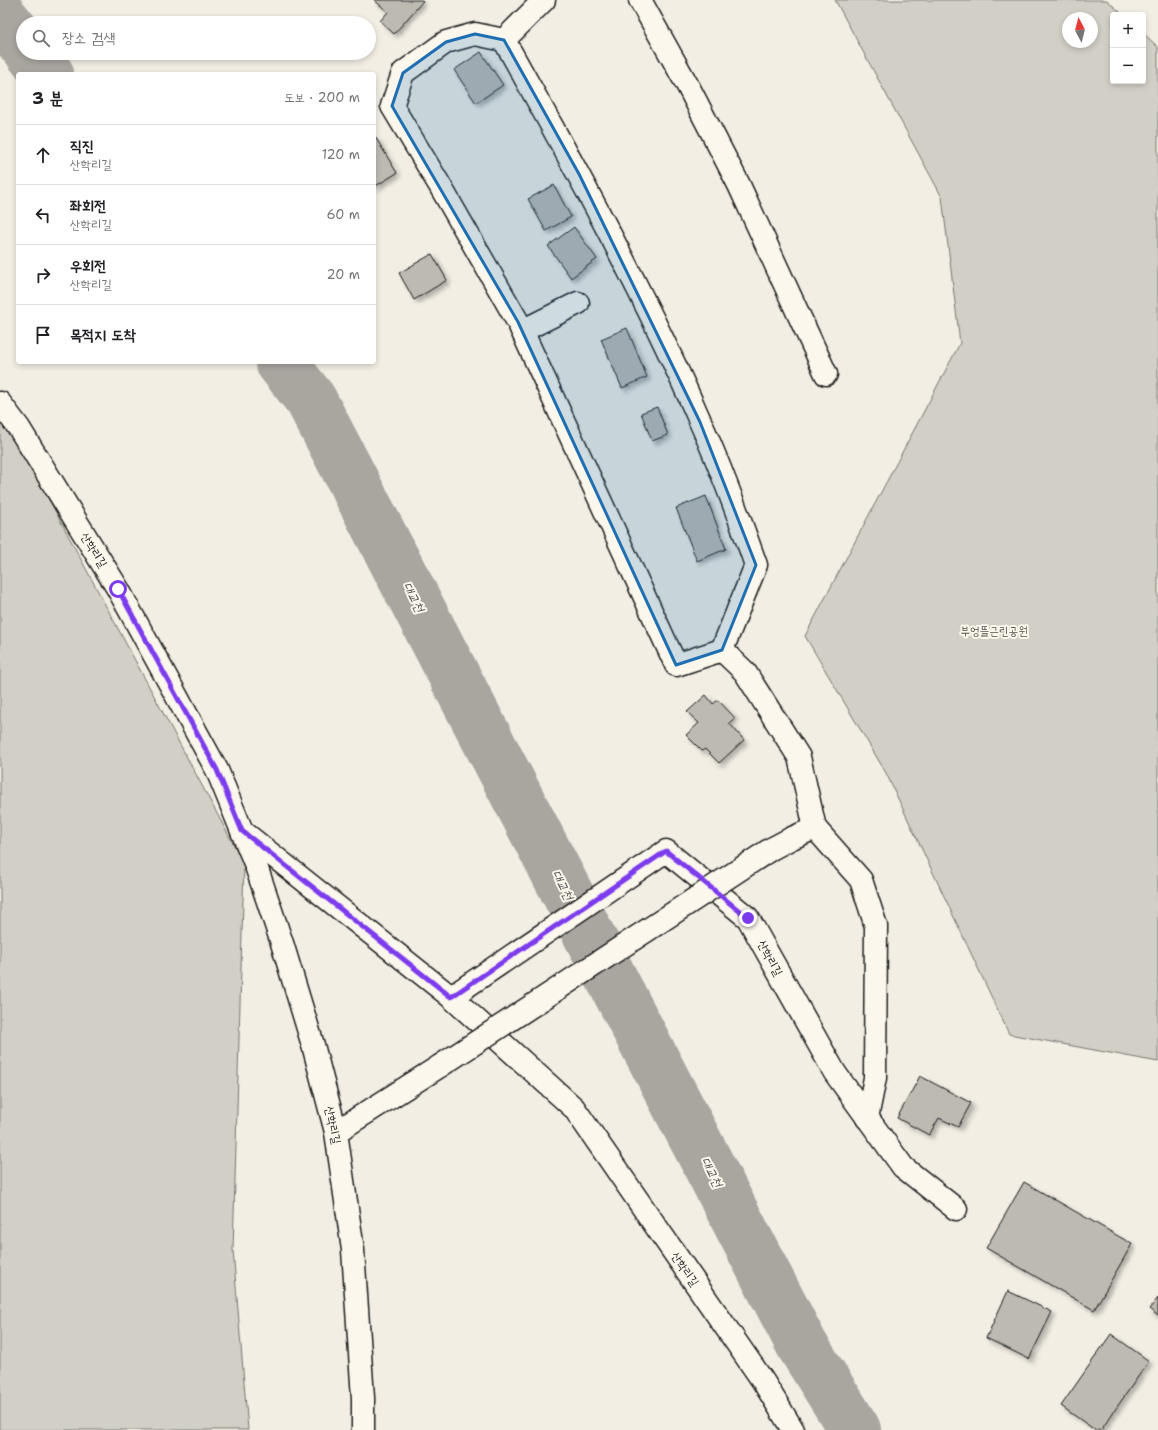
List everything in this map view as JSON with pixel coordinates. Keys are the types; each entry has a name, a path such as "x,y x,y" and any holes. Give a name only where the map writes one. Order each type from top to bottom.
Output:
{"street":[{"path":"504,40 544,0"},
{"path":"640,0 689,88 739,185 826,374"},
{"path":"475,34 504,40 579,174 653,320 700,422 756,565 722,650 676,665 522,331 443,191 392,106 402,73 446,42 475,34"},
{"path":"522,331 578,304"},
{"name":"산학리길","path":"0,403 19,428 118,589 217,770 255,863 313,1045 336,1132 353,1250 363,1398 363,1430"},
{"path":"722,650 745,672 799,757 815,828 861,880 876,926 875,1078 867,1118"},
{"path":"336,1132 440,1066 772,849 815,828"},
{"name":"산학리길","path":"242,831 451,997 574,1108 762,1381 793,1430"},
{"name":"산학리길","path":"451,997 666,851 748,918 835,1073 867,1118 903,1167 956,1209"}],"highlighted area":[{"path":"475,34 504,40 579,174 700,422 756,565 722,650 676,665 518,322 392,106 403,73 446,42"}],"green space":[{"name":"부엉뜰근린공원","path":"835,0 1107,0 1120,12 1110,12 1110,84 1146,84 1146,36 1158,47 1158,1062 1009,1034 886,773 805,636 960,343 942,197"},
{"path":"0,408 244,864 233,1250 248,1430 0,1430"}],"building":[{"path":"374,0 423,1 394,34 380,21 388,12"},
{"path":"481,52 503,85 476,103 454,70"},
{"path":"376,138 397,173 376,186"},
{"path":"554,185 571,217 546,231 528,199"},
{"path":"574,227 597,259 571,278 548,246"},
{"path":"432,254 447,280 414,300 399,273"},
{"path":"627,328 647,377 622,388 601,339"},
{"path":"657,407 668,435 652,441 641,413"},
{"path":"706,496 726,549 697,561 676,508"},
{"path":"706,695 713,704 718,700 735,718 729,723 744,740 719,763 705,749 702,751 686,735 699,723 687,712"},
{"path":"920,1076 971,1103 958,1127 939,1118 929,1135 897,1118"},
{"path":"1024,1182 1132,1244 1094,1310 986,1248"},
{"path":"1008,1291 1052,1312 1029,1359 986,1338"},
{"path":"1158,1298 1158,1316 1149,1309"},
{"path":"1111,1334 1149,1361 1101,1430 1095,1430 1061,1406"}],"waterway":[{"name":"대교천","path":"0,15 16,34"},
{"name":"대교천","path":"37,60 46,72"},
{"name":"대교천","path":"283,364 311,400 802,1345 855,1430"}],"route":[{"path":"118,589 217,770 242,831 451,997 666,851 748,918"}]}
